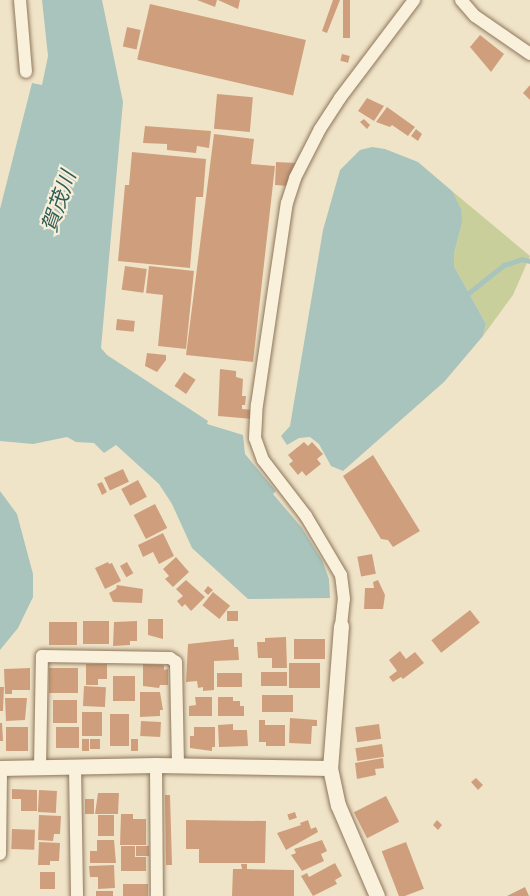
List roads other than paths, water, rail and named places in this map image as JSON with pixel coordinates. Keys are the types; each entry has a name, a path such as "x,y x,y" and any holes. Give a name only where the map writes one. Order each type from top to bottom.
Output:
{"street":[{"path":"20,0 26,72"},
{"path":"377,896 338,804 330,768 344,599 341,575 334,559 306,516 263,460 255,438 257,405 287,203 295,177 320,129 340,98 414,0"},
{"path":"461,0 475,16 530,54"},
{"path":"40,767 42,656 170,658 176,662 178,766"},
{"path":"0,854 0,768 156,765 330,768"},
{"path":"156,765 158,896"},
{"path":"75,767 77,896"}],"water":[{"name":"賀茂川","path":"42,0 102,0 123,102 101,348 107,355 208,421 207,424 243,435 245,454 276,491 273,494 302,528 322,560 329,579 330,598 248,599 192,548 172,504 159,484 116,445 104,453 94,443 76,442 67,437 33,444 0,441 0,209 32,83 42,85 48,56"},
{"path":"372,147 385,149 418,162 452,191 461,209 462,223 454,254 454,266 486,324 483,336 444,382 343,471 331,466 319,444 310,437 299,438 287,445 281,436 290,426 323,230 340,170 360,150"},
{"path":"0,491 17,514 33,574 33,597 18,628 0,650"}],"waterway":[{"path":"466,295 504,265 522,259 530,261"}]}
